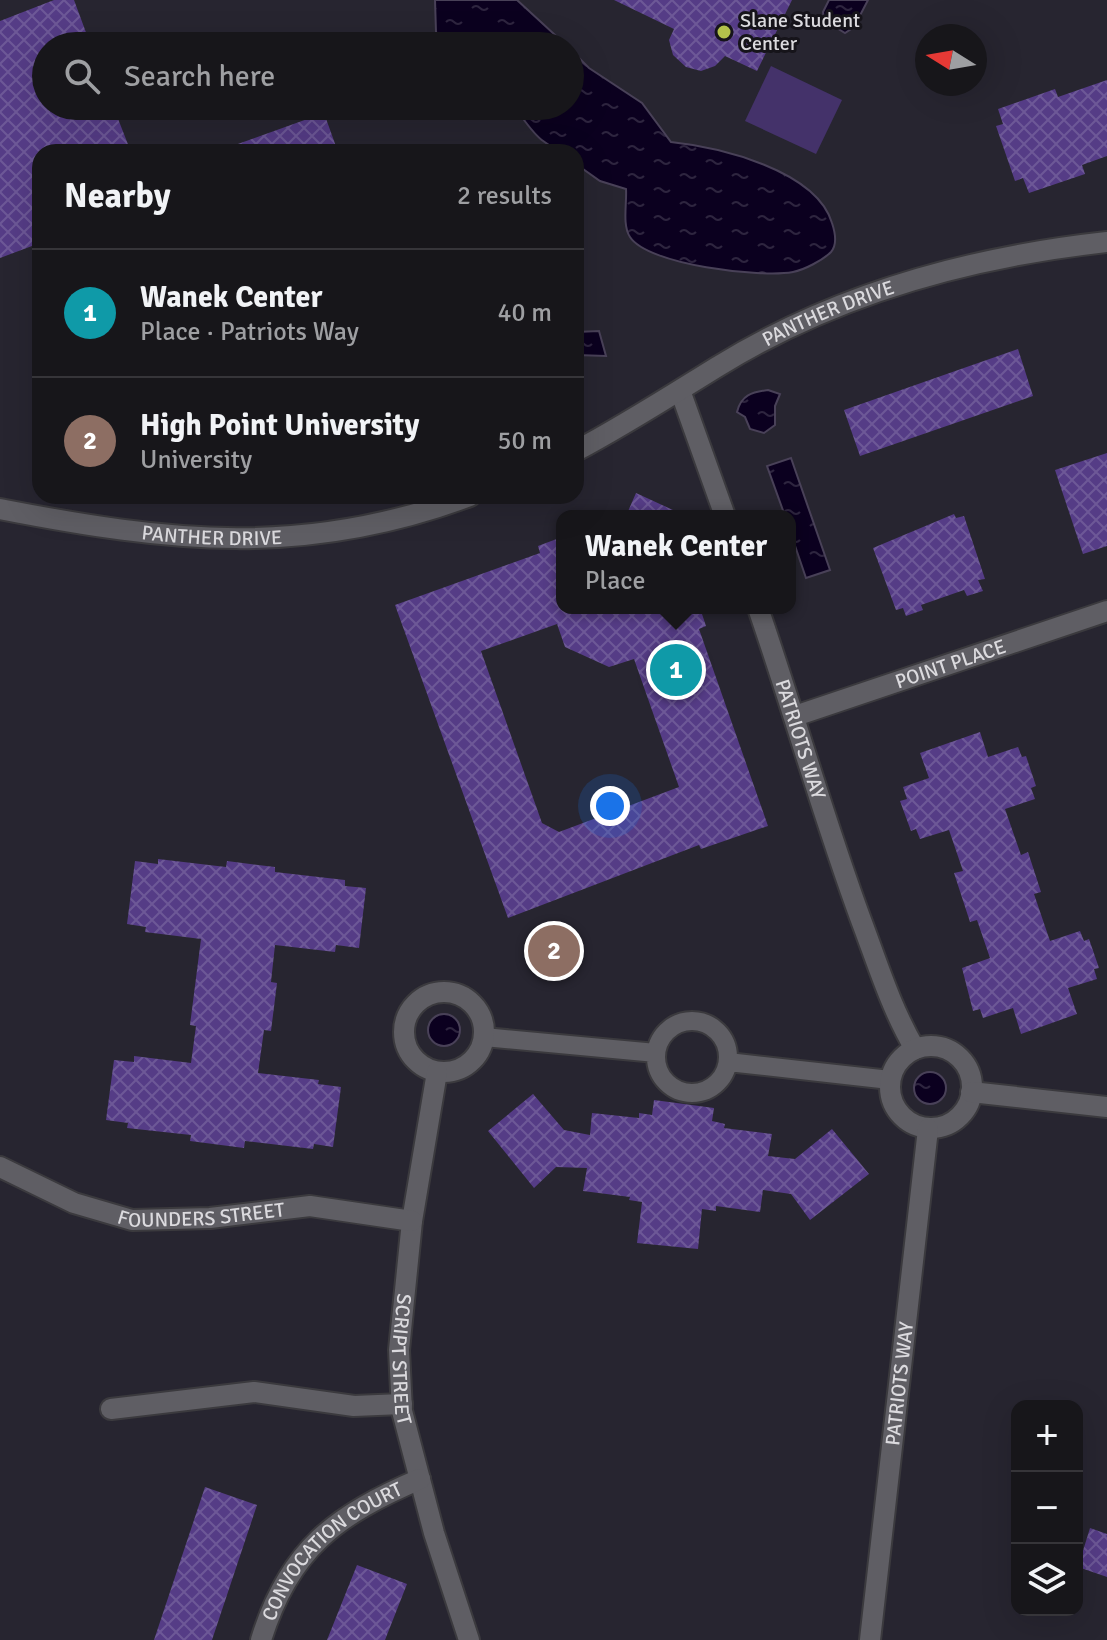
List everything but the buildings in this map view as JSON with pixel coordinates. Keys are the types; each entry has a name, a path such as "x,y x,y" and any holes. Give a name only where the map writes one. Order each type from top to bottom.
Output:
{"street":[{"name":"PANTHER DRIVE","path":"584,447 681,393 717,367 814,317 908,281 978,261 1107,242"},
{"path":"681,393 723,510"},
{"name":"PANTHER DRIVE","path":"0,509 192,539 261,539 307,537 362,527 422,514 449,504"},
{"name":"POINT PLACE","path":"795,716 1107,611"},
{"name":"PATRIOTS WAY","path":"760,614 795,716 832,841 891,1008 915,1049"},
{"path":"431,993 459,994 479,1012 484,1037 480,1050 462,1068 437,1072 414,1060 403,1036 409,1010 431,993"},
{"path":"697,1021 709,1025 723,1038 728,1062 721,1079 712,1088 688,1094 676,1090 662,1078 656,1053 659,1041 673,1026 697,1021"},
{"path":"484,1037 656,1053"},
{"path":"943,1048 956,1054 971,1078 971,1092 962,1115 940,1128 928,1129 903,1118 890,1094 890,1080 895,1067 915,1049 943,1048"},
{"path":"728,1062 890,1080"},
{"name":"SCRIPT STREET","path":"437,1072 412,1221 399,1350 402,1404 420,1479 469,1640"},
{"path":"971,1092 1107,1107"},
{"name":"PATRIOTS WAY","path":"870,1640 928,1129"},
{"name":"FOUNDERS STREET","path":"0,1167 74,1203 132,1220 210,1218 310,1206 412,1221"},
{"path":"111,1409 254,1392 354,1406 402,1404"},
{"name":"CONVOCATION COURT","path":"261,1640 276,1599 306,1552 345,1515 420,1479"}],"shaded area":[{"path":"0,0 1107,0 1107,1640 0,1640"},
{"path":"771,66 842,100 816,154 745,121"}],"water":[{"path":"435,0 517,0 552,32 436,32"},
{"path":"829,0 868,0 854,27 845,33 824,20 823,12"},
{"path":"584,63 642,103 671,142 714,149 764,164 807,189 822,205 832,223 835,234 833,249 808,267 778,273 732,271 659,255 641,247 630,237 625,220 626,189 600,181 584,170 584,144 547,144 525,120 584,120"},
{"path":"599,331 606,356 584,355 584,332"},
{"path":"768,390 780,394 775,406 775,425 764,433 750,429 745,417 737,412 748,395"},
{"path":"791,458 830,570 806,578 796,549 796,510 783,510 767,466"},
{"path":"444,1014 456,1018 460,1030 456,1042 444,1046 432,1042 428,1030 432,1018"},
{"path":"930,1072 941,1077 946,1088 941,1099 930,1104 919,1099 914,1088 919,1077"}],"place":[{"name":"Slane Student Center","path":"724,32"},
{"name":"Wanek Center","path":"676,670"},
{"name":"High Point University","path":"554,951"}]}
